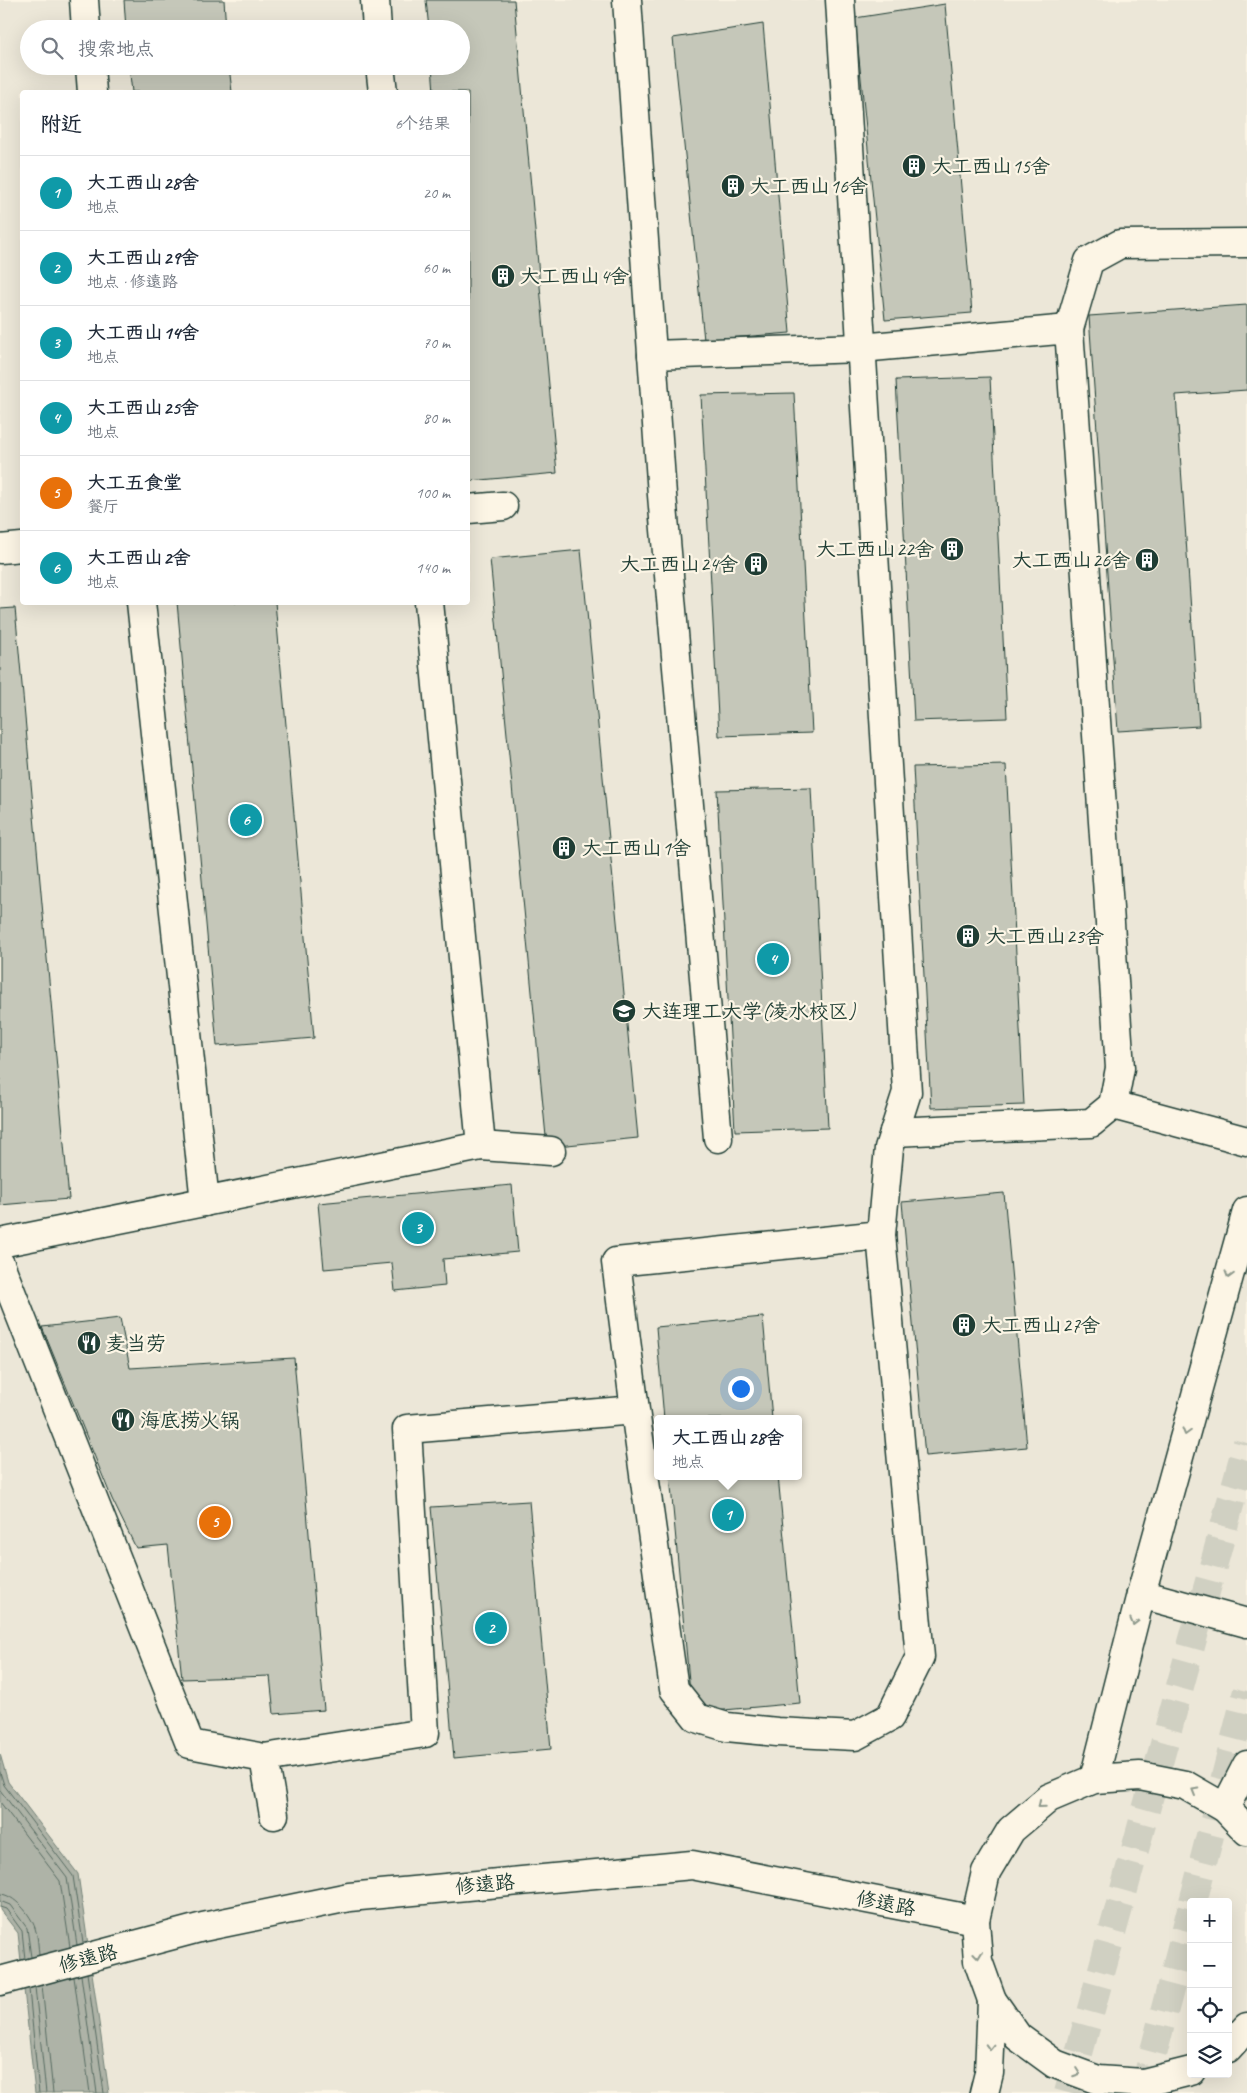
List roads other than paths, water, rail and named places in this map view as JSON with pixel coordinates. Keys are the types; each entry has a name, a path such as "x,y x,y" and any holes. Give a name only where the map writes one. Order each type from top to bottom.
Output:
{"street":[{"path":"84,0 85,20"},
{"path":"375,0 376,20"},
{"path":"627,0 663,515 718,1138"},
{"path":"840,0 907,1092 889,1148 881,1235 920,1657 890,1717 855,1736 727,1727 697,1718 674,1689 616,1262 881,1235"},
{"path":"91,75 92,90"},
{"path":"381,75 383,90"},
{"path":"894,1132 1091,1123 1113,1104 1120,1068 1069,329 1089,261 1120,244 1247,243"},
{"path":"652,355 861,348 1069,329"},
{"path":"470,509 503,506"},
{"path":"0,549 20,547"},
{"path":"141,605 204,1202"},
{"path":"429,605 481,1146"},
{"path":"1113,1104 1247,1141"},
{"path":"0,1244 481,1146 550,1151"},
{"path":"1094,1779 1141,1594 1247,1211"},
{"path":"0,1264 190,1744 264,1758 425,1733 407,1430 635,1410"},
{"path":"1141,1594 1247,1623"},
{"path":"264,1758 274,1815"},
{"path":"1224,1808 1247,1765"},
{"path":"1183,2079 1143,2083 1098,2080 1055,2064 1018,2037 992,2000 978,1961 975,1920 986,1872 1011,1830 1049,1798 1094,1779 1140,1776 1185,1785 1224,1808 1247,1831"},
{"name":"修遠路","path":"0,1981 203,1927 349,1897 692,1865 975,1920"},
{"path":"984,2093 989,2073 992,2000"},
{"path":"1232,2044 1247,2027"}],"water":[{"path":"0,1754 8,1782 78,1874 109,2093 35,2093 18,1933 0,1910"}],"tunnel":[{"path":"1068,2093 1247,1443"},
{"path":"1194,1898 1247,1691"},
{"path":"1143,2093 1187,1924"}],"place":[{"name":"大工西山15舍","path":"914,166"},
{"name":"大工西山16舍","path":"733,186"},
{"name":"大工西山4舍","path":"503,276"},
{"name":"大工西山22舍","path":"952,549"},
{"name":"大工西山26舍","path":"1147,560"},
{"name":"大工西山24舍","path":"756,564"},
{"name":"大工西山2舍","path":"246,820"},
{"name":"大工西山1舍","path":"564,848"},
{"name":"大工西山23舍","path":"968,936"},
{"name":"大工西山25舍","path":"773,959"},
{"name":"大连理工大学(凌水校区)","path":"624,1011"},
{"name":"大工西山14舍","path":"418,1228"},
{"name":"大工西山27舍","path":"964,1325"},
{"name":"麦当劳","path":"89,1343"},
{"name":"海底捞火锅","path":"123,1420"},
{"name":"大工西山28舍","path":"728,1515"},
{"name":"大工五食堂","path":"215,1522"},
{"name":"大工西山29舍","path":"491,1628"}]}
